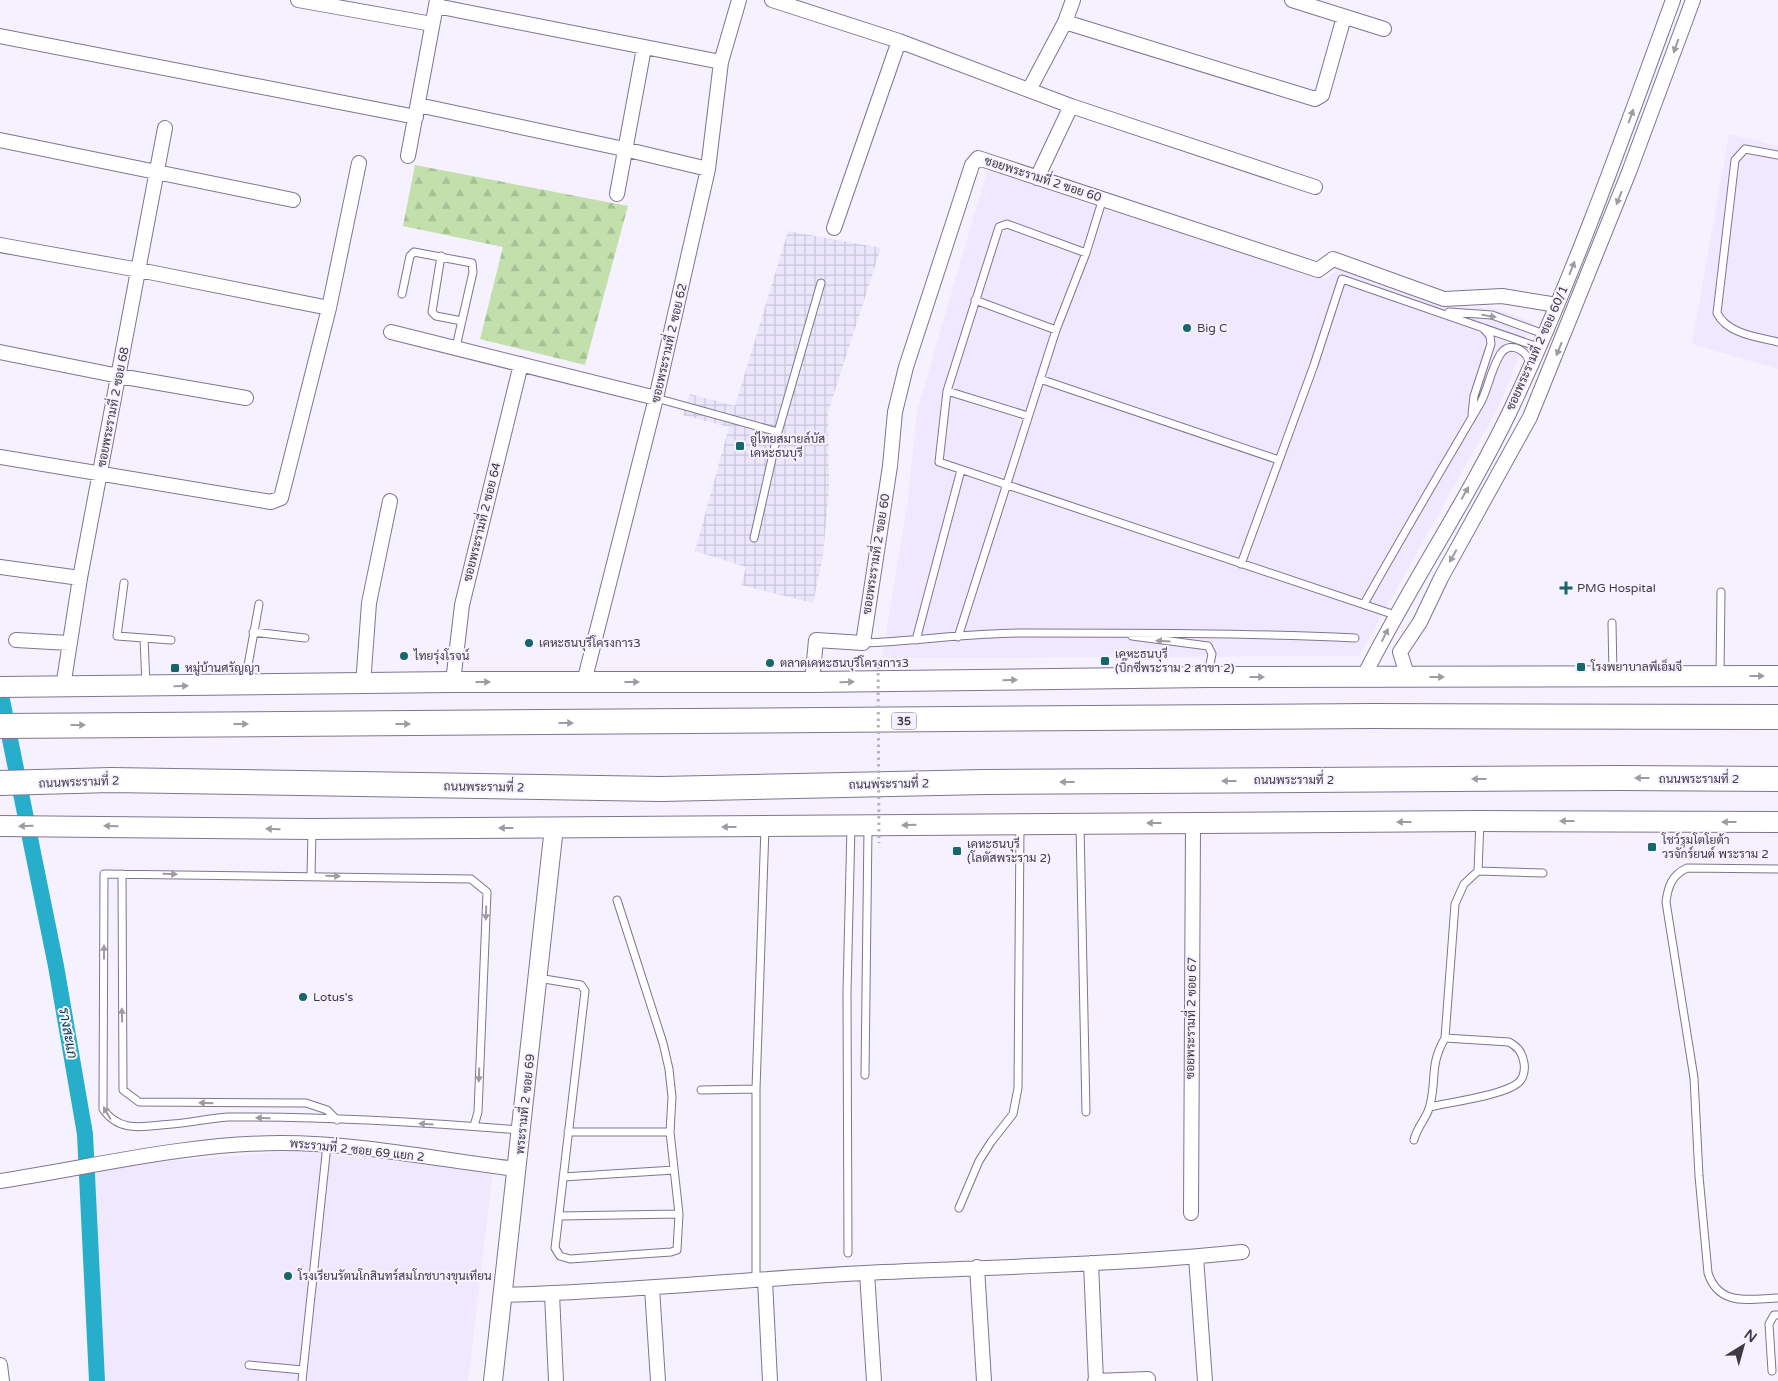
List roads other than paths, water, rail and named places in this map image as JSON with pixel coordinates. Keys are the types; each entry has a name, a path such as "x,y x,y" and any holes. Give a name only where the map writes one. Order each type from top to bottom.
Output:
{"highway":[{"name":"35","path":"0,726 1361,716 1778,717"},
{"name":"ถนนพระรามที่ 2","path":"0,783 111,780 660,789 995,782 1609,778 1778,779"}],"main road":[{"path":"0,688 363,685 453,682 812,682 1207,677 1778,676"},
{"path":"0,826 312,829 765,826 866,832 1020,824 1080,823 1778,822"}],"street":[{"path":"298,0 432,24"},
{"name":"ซอยพระรามที่ 2 ซอย 62","path":"584,682 656,398 708,169 721,62 739,0"},
{"path":"772,0 899,41 1071,106 1315,187"},
{"path":"1029,90 1065,22 1073,0"},
{"path":"1292,0 1384,29"},
{"name":"ซอยพระรามที่ 2 ซอย 60/1","path":"1363,678 1395,615 1492,445 1528,370 1557,305 1613,165 1673,0"},
{"name":"ซอยพระรามที่ 2 ซอย 60/1","path":"1408,678 1400,652 1420,622 1441,578 1530,416 1629,172 1693,0"},
{"path":"408,156 437,3 644,48 721,62"},
{"path":"1065,22 1314,99 1322,95 1344,17"},
{"path":"0,36 624,149 708,169"},
{"path":"834,228 899,41"},
{"path":"617,194 644,48"},
{"path":"1037,178 1071,106"},
{"name":"ซอยพระรามที่ 2 ซอย 68","path":"64,687 80,578 166,128"},
{"path":"0,140 293,200"},
{"name":"ซอยพระรามที่ 2 ซอย 60","path":"862,643 890,466 895,412 906,366 972,165 978,158 1318,270 1333,259 1444,298 1502,296 1557,305"},
{"path":"0,457 271,502 280,498 329,308 359,163"},
{"path":"0,245 139,270 329,308"},
{"path":"391,332 656,398"},
{"path":"0,352 119,376 246,398"},
{"name":"ซอยพระรามที่ 2 ซอย 64","path":"453,682 462,605 521,364"},
{"path":"363,685 369,603 390,501"},
{"path":"0,567 80,578"},
{"path":"16,640 69,643"},
{"path":"812,682 816,640 862,643"},
{"name":"ซอยพระรามที่ 2 ซอย 67","path":"1191,1213 1193,823"},
{"name":"พระรามที่ 2 ซอย 69","path":"492,1381 504,1295 554,828"},
{"name":"พระรามที่ 2 ซอย 69 แยก 2","path":"0,1182 107,1163 243,1145 280,1143 327,1145 517,1169"},
{"path":"504,1295 652,1288 867,1273 1196,1257 1242,1252"},
{"path":"1196,1257 1205,1381"},
{"path":"1091,1263 1096,1381 1148,1379"},
{"path":"977,1267 984,1381"},
{"path":"867,1273 874,1381"},
{"path":"760,1280 770,1381"},
{"path":"652,1288 658,1381"},
{"path":"552,1294 556,1381"},
{"path":"0,1365 2,1381"}],"lane":[{"path":"1778,155 1745,149 1735,160 1717,313 1723,321 1741,333 1778,342"},
{"path":"958,636 1056,330 1086,253 1103,198"},
{"path":"1086,253 1007,224 998,227 947,391 939,462 1008,484 1140,532 1395,615"},
{"path":"402,294 412,254 440,256 465,261 473,266 456,348"},
{"path":"440,256 432,312 436,316 462,321"},
{"path":"1242,564 1342,279 1538,347"},
{"path":"754,538 778,432 821,283"},
{"path":"975,300 1056,330"},
{"path":"1441,312 1492,315 1544,334"},
{"path":"1471,419 1474,396 1491,344 1490,336 1480,326"},
{"path":"1364,604 1482,399 1502,351 1511,348 1520,350 1528,358 1528,370"},
{"path":"1040,379 1279,460"},
{"path":"947,391 1028,416"},
{"path":"656,398 778,432"},
{"path":"916,640 961,470"},
{"path":"124,583 117,636 171,640"},
{"path":"1720,676 1721,592"},
{"path":"244,685 259,604"},
{"path":"1612,623 1613,676"},
{"path":"253,632 305,638"},
{"path":"862,643 1025,633 1226,633 1355,638"},
{"path":"1120,634 1151,640 1200,643 1208,646 1212,654 1207,677"},
{"path":"144,638 146,686"},
{"path":"1478,871 1480,821"},
{"path":"1080,823 1086,1112"},
{"path":"959,1208 979,1161 1013,1114 1018,1088 1020,824"},
{"path":"760,1280 756,1089 765,826"},
{"path":"311,875 312,829"},
{"path":"865,1075 866,832"},
{"path":"848,1254 847,992 866,832"},
{"path":"1778,869 1687,868 1677,872 1672,879 1666,902 1694,1078 1699,1176 1708,1273 1712,1285 1719,1293 1731,1298 1778,1298"},
{"path":"1414,1140 1416,1130 1430,1107 1434,1063 1445,1038 1456,904 1464,884 1478,871 1542,873"},
{"path":"474,1126 478,1112 487,892 471,879 311,875 104,874 103,1109 111,1120 126,1127 180,1124 226,1117 474,1126 522,1130"},
{"path":"122,874 123,1090 139,1102 306,1103 328,1110 337,1120"},
{"path":"538,978 581,986 585,991 555,1248 560,1256 570,1259 672,1252 677,1250 679,1245 679,1214 670,1132 672,1096 667,1060 617,900"},
{"path":"1430,1107 1496,1093 1514,1086 1522,1080 1525,1067 1523,1055 1516,1046 1509,1042 1445,1038"},
{"path":"700,1090 756,1089"},
{"path":"568,1132 670,1132"},
{"path":"302,1381 327,1145"},
{"path":"563,1177 674,1170"},
{"path":"559,1216 679,1214"},
{"path":"1772,1371 1769,1324 1774,1315 1778,1315"},
{"path":"248,1365 303,1370"}],"waterway":[{"name":"รางสะแก","path":"0,690 56,966 85,1134 97,1381"}],"place":[{"name":"Big C","path":"1187,328"},
{"name":"อู่ไทยสมายล์บัส เคหะธนบุรี","path":"740,446"},
{"name":"PMG Hospital","path":"1566,588"},
{"name":"เคหะธนบุรีโครงการ3","path":"529,643"},
{"name":"ไทยรุ่งโรจน์","path":"404,656"},
{"name":"เคหะธนบุรี (บิ๊กซีพระราม 2 สาขา 2)","path":"1105,661"},
{"name":"ตลาดเคหะธนบุรีโครงการ3","path":"770,663"},
{"name":"โรงพยาบาลพีเอ็มจี","path":"1581,667"},
{"name":"หมู่บ้านศรัญญา","path":"175,668"},
{"name":"โชว์รูมโตโยต้า วรจักร์ยนต์ พระราม 2","path":"1652,847"},
{"name":"เคหะธนบุรี (โลตัสพระราม 2)","path":"957,851"},
{"name":"Lotus's","path":"303,997"},
{"name":"โรงเรียนรัตนโกสินทร์สมโภชบางขุนเทียน","path":"288,1276"}]}
